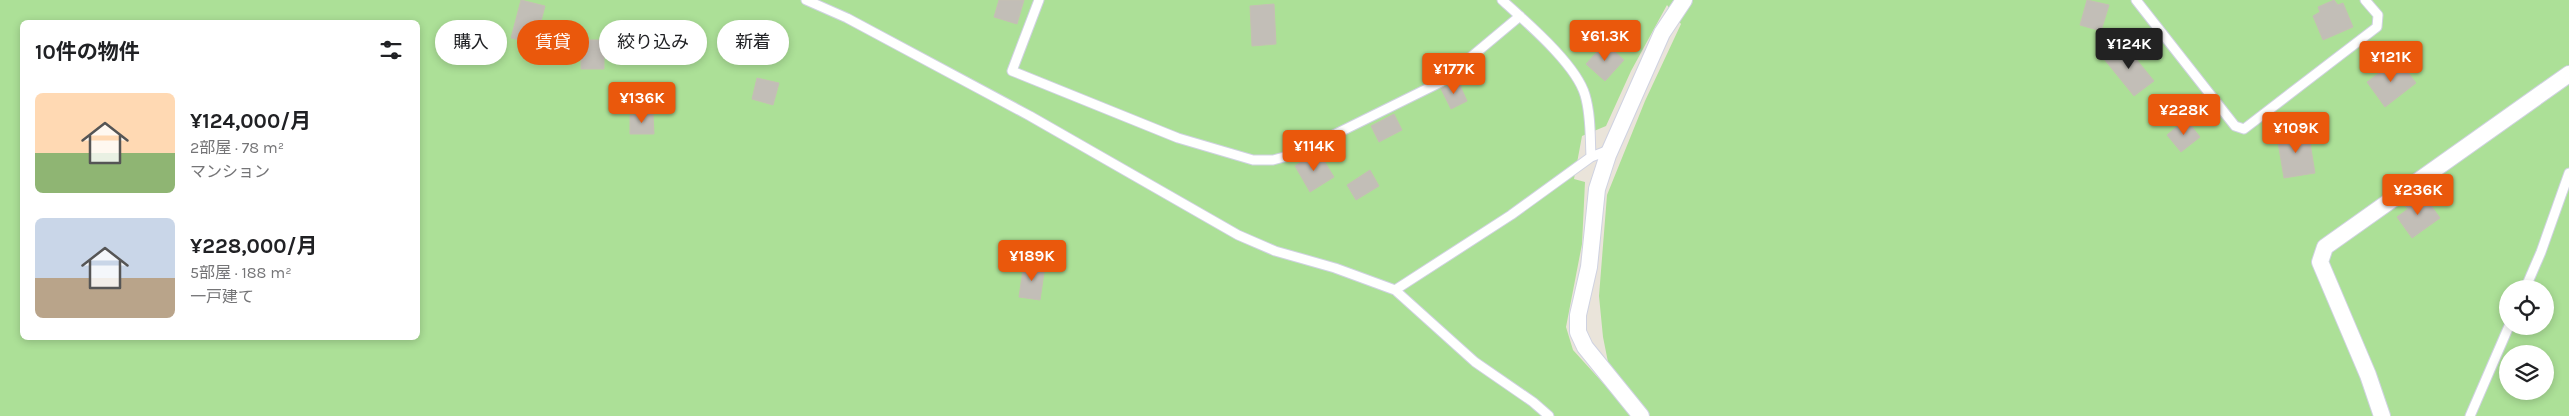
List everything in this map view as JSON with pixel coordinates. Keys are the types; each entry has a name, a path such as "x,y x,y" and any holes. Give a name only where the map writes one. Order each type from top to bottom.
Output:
{"street":[{"path":"1640,416 1585,347 1578,332 1578,315 1589,267 1597,189 1609,150 1662,33 1684,0"},
{"path":"2382,416 2368,375 2320,262 2325,247 2569,74"}],"lane":[{"path":"806,0 847,18 1030,116 1238,235 1275,251 1335,268 1395,290 1476,362 1548,416"},
{"path":"1039,0 1012,71 1178,138 1253,160 1273,160 1294,154 1441,82 1520,16"},
{"path":"1502,0 1570,68 1580,83 1589,117 1591,157"},
{"path":"2136,0 2235,126 2244,129 2377,27 2378,15 2365,0"},
{"path":"1395,290 1511,215 1591,157 1609,150"},
{"path":"2529,280 2569,173"},
{"path":"2470,416 2505,335"}],"green space":[{"path":"0,0 2569,0 2569,416 1640,416 1608,362 1603,337 1599,296 1607,195 1645,101 1681,24 1667,5 1631,71 1606,126 1582,136 1574,179 1585,182 1582,244 1566,327 1573,350 1633,416 0,416"}],"building":[{"path":"521,0 545,6 541,20 517,20 517,40 511,38"},
{"path":"999,0 1024,0 1017,24 994,17"},
{"path":"2087,0 2109,5 2101,31 2080,25"},
{"path":"2334,0 2338,5 2343,3 2353,27 2323,40 2313,16 2320,12 2318,7"},
{"path":"1274,4 1276,44 1252,46 1250,6"},
{"path":"589,40 599,40 599,65 604,65 604,69 581,69 581,65 589,65"},
{"path":"1605,43 1624,60 1605,81 1586,64"},
{"path":"2123,43 2154,81 2134,96 2104,59"},
{"path":"2398,59 2416,83 2385,107 2367,82"},
{"path":"757,78 779,83 773,105 752,99"},
{"path":"1458,81 1467,101 1451,109 1441,89"},
{"path":"653,114 654,134 630,134 630,115"},
{"path":"1394,114 1402,130 1379,142 1371,126"},
{"path":"2186,119 2200,137 2181,152 2167,135"},
{"path":"2308,131 2315,173 2284,178 2277,136"},
{"path":"1318,151 1334,177 1310,192 1295,166"},
{"path":"1370,170 1379,186 1356,200 1347,185"},
{"path":"2422,193 2440,218 2412,238 2397,217 2408,209 2405,206"},
{"path":"1024,263 1045,266 1040,300 1019,297"}]}
